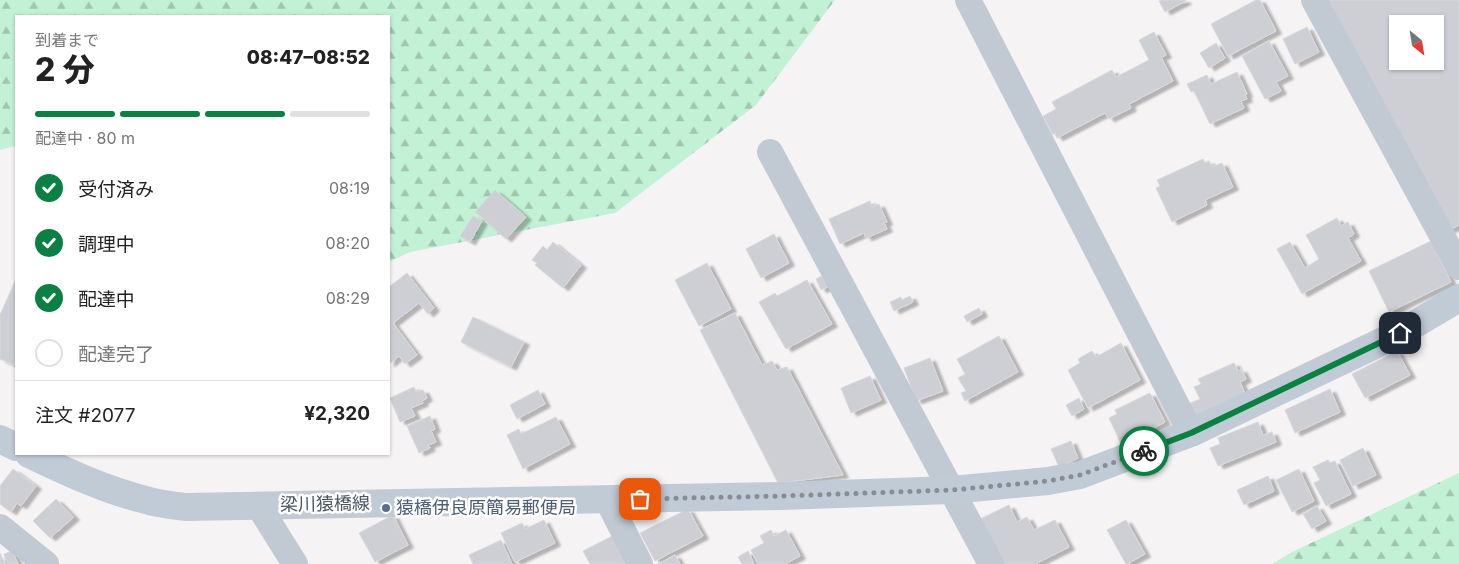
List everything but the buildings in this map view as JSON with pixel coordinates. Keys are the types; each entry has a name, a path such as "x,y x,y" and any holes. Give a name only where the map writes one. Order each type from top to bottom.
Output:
{"main road":[{"name":"梁川猿橋線","path":"32,455 117,492 148,501 185,507 782,496 952,490 1048,481 1080,475 1191,433 1392,337 1459,298"},
{"path":"0,439 15,446"}],"street":[{"path":"968,0 1191,433"},
{"path":"1314,0 1459,267"},
{"path":"770,152 991,564"},
{"path":"607,500 640,564"},
{"path":"258,505 295,564"},
{"path":"0,527 46,564"}],"green space":[{"path":"0,0 835,0 756,105 615,213 410,252 390,262 390,15 15,15 15,146 0,150"},
{"path":"1459,473 1459,564 1272,564 1292,552"}],"way so far":[{"path":"640,499 952,490 1017,484 1080,475 1144,451"}],"place":[{"name":"猿橋伊良原簡易郵便局","path":"386,508"}],"route":[{"path":"1144,451 1191,433 1400,333"}]}
